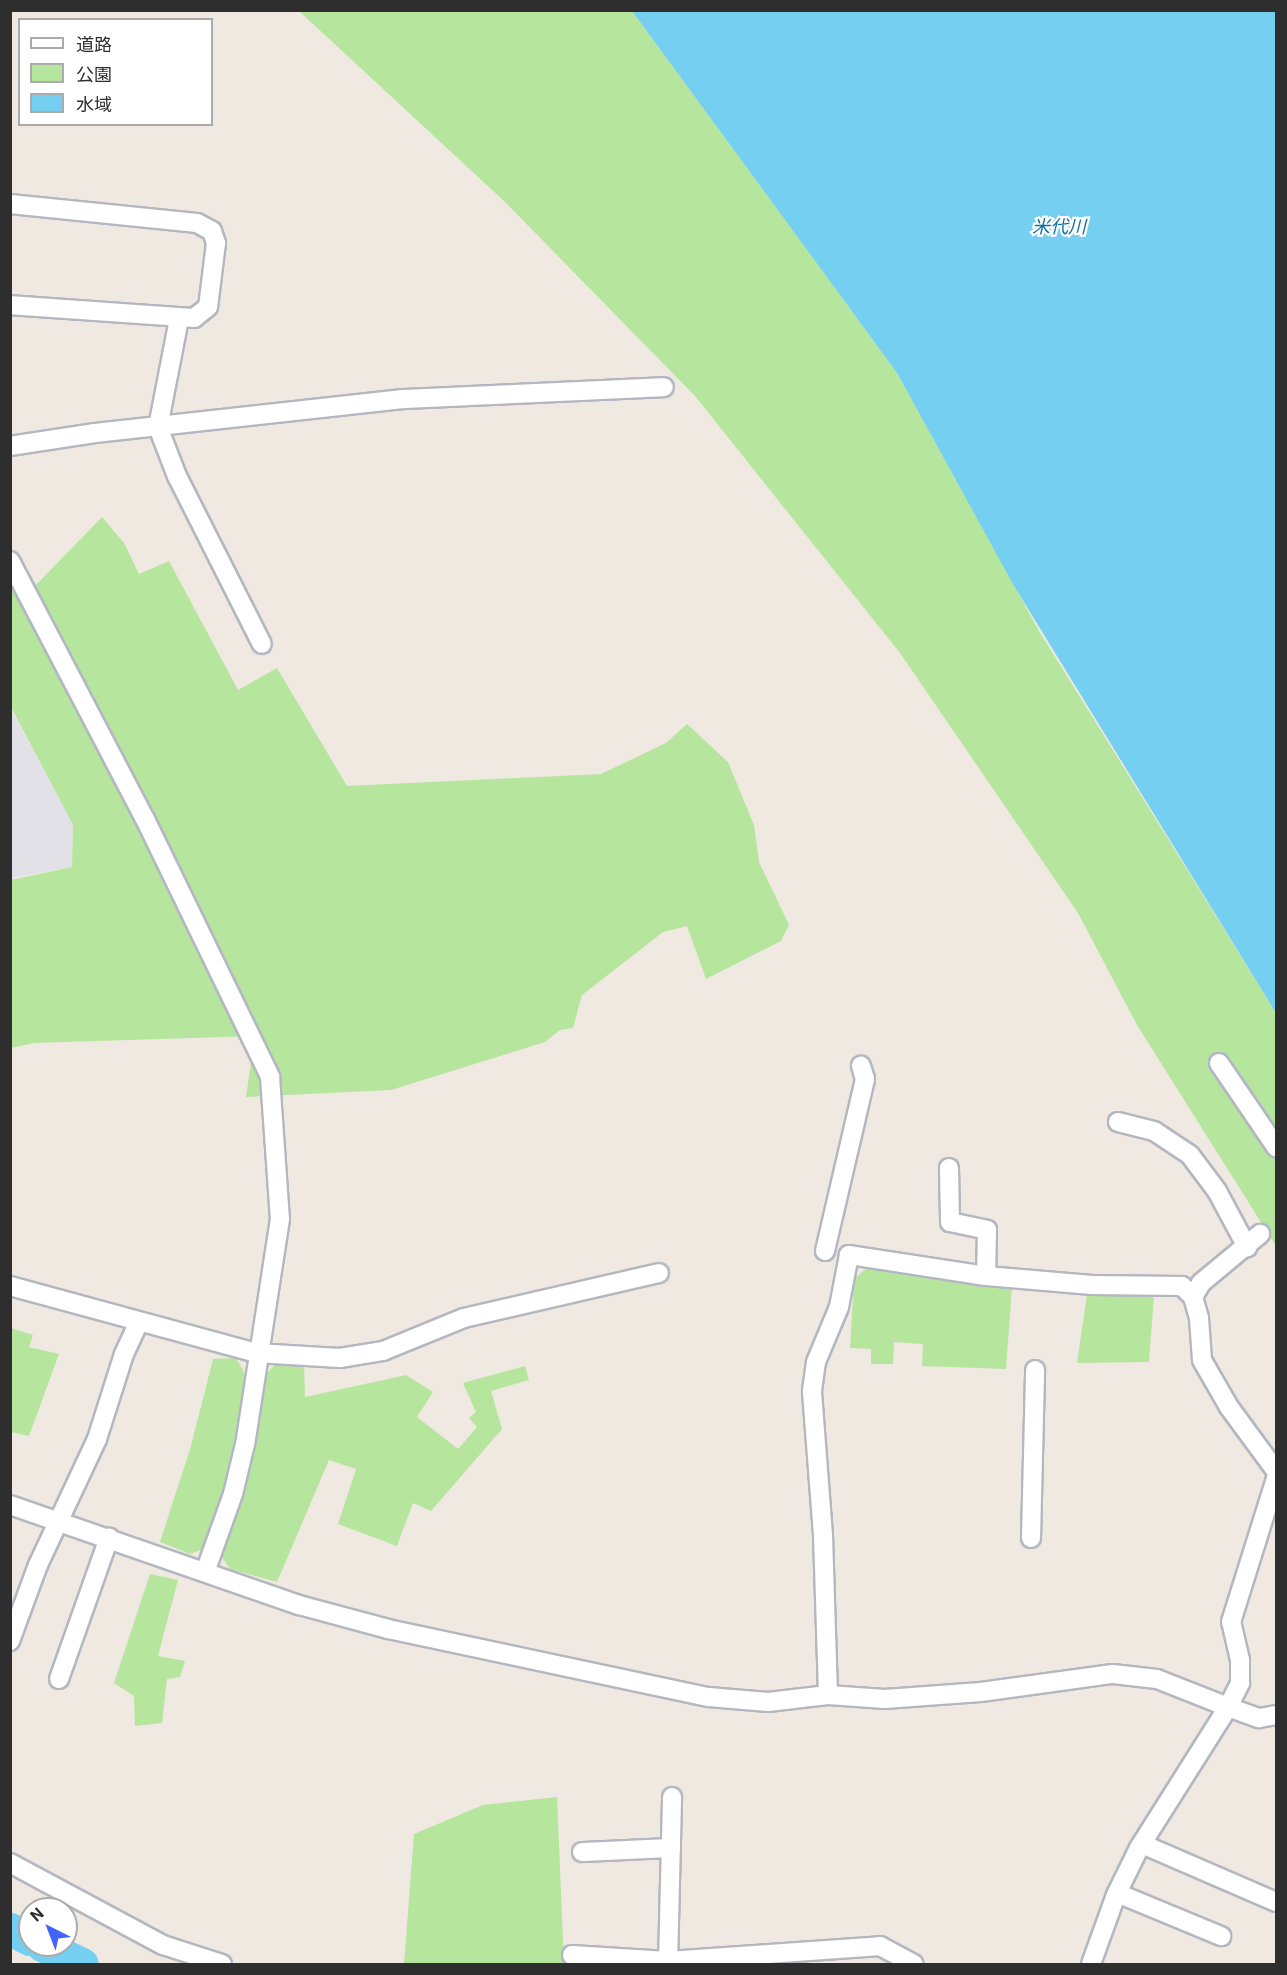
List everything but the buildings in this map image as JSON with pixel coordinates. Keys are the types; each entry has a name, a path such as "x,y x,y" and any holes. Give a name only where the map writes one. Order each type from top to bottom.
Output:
{"street":[{"path":"10,204 197,223 212,231 216,243 208,307 194,318 179,319 10,305"},
{"path":"179,319 158,427 177,476 262,644"},
{"path":"10,446 403,399 664,387"},
{"path":"10,561 145,819 270,1077 280,1219 256,1353 245,1444 233,1494 205,1572"},
{"path":"1219,1063 1276,1147"},
{"path":"825,1251 865,1079 861,1066"},
{"path":"1118,1122 1154,1131 1190,1155 1217,1191 1246,1247"},
{"path":"949,1168 950,1222 987,1230 986,1276"},
{"path":"1193,1297 1201,1283 1260,1234"},
{"path":"828,1695 823,1535 812,1392 816,1362 839,1307 849,1254 986,1276 1092,1285 1182,1286 1193,1297 1200,1318 1202,1360 1229,1407 1276,1471"},
{"path":"10,1286 256,1353 340,1358 383,1351 464,1318 659,1273"},
{"path":"10,1641 38,1565 97,1439 124,1354 139,1322"},
{"path":"1031,1538 1035,1370"},
{"path":"1091,1965 1117,1893 1142,1844 1228,1707 1240,1683 1240,1660 1231,1622 1276,1478"},
{"path":"10,1505 298,1605 388,1629 709,1697 768,1702 828,1695 885,1699 981,1692 1113,1674 1157,1679 1259,1718 1276,1715"},
{"path":"59,1679 109,1538"},
{"path":"668,1963 672,1797"},
{"path":"1142,1844 1276,1902"},
{"path":"582,1852 671,1848"},
{"path":"10,1863 163,1945 222,1965"},
{"path":"1117,1893 1221,1936"},
{"path":"572,1955 668,1963 879,1946 914,1965"}],"shaded area":[{"path":"10,707 73,825 72,867 11,878"}],"green space":[{"path":"299,11 632,11 897,373 1039,631 1276,1013 1276,1246 1137,1025 1078,913 900,653 695,396 504,201"},
{"path":"102,517 124,543 139,574 169,561 238,690 277,668 347,786 601,774 666,743 687,724 728,762 754,825 759,862 789,925 781,941 706,979 687,926 663,932 582,995 573,1028 560,1030 545,1042 391,1090 246,1097 255,1036 34,1043 11,1048 11,880 72,867 73,825 11,707 10,546 36,585"},
{"path":"867,1268 1012,1287 1006,1369 922,1366 923,1344 894,1342 893,1364 871,1364 871,1349 850,1348 854,1279"},
{"path":"1087,1295 1154,1296 1149,1362 1077,1363"},
{"path":"11,1328 33,1335 29,1347 59,1354 29,1436 11,1432"},
{"path":"236,1358 247,1377 222,1501 206,1548 190,1554 160,1542 191,1446 213,1359"},
{"path":"304,1364 305,1397 406,1375 433,1392 417,1417 458,1449 477,1427 469,1418 476,1412 463,1383 525,1366 529,1380 491,1391 502,1429 431,1511 413,1503 397,1546 338,1524 356,1469 329,1460 277,1582 230,1569 220,1554 239,1506 248,1468 261,1379 275,1365"},
{"path":"150,1574 178,1580 158,1656 185,1661 180,1677 167,1679 162,1723 135,1726 134,1696 114,1683"},
{"path":"557,1797 564,1964 404,1964 414,1834 483,1805"}],"water":[{"name":"米代川","path":"632,11 1276,11 1276,1013 1014,586 897,373"}],"waterway":[{"path":"10,1929 18,1933"},
{"path":"67,1957 82,1964"}]}
